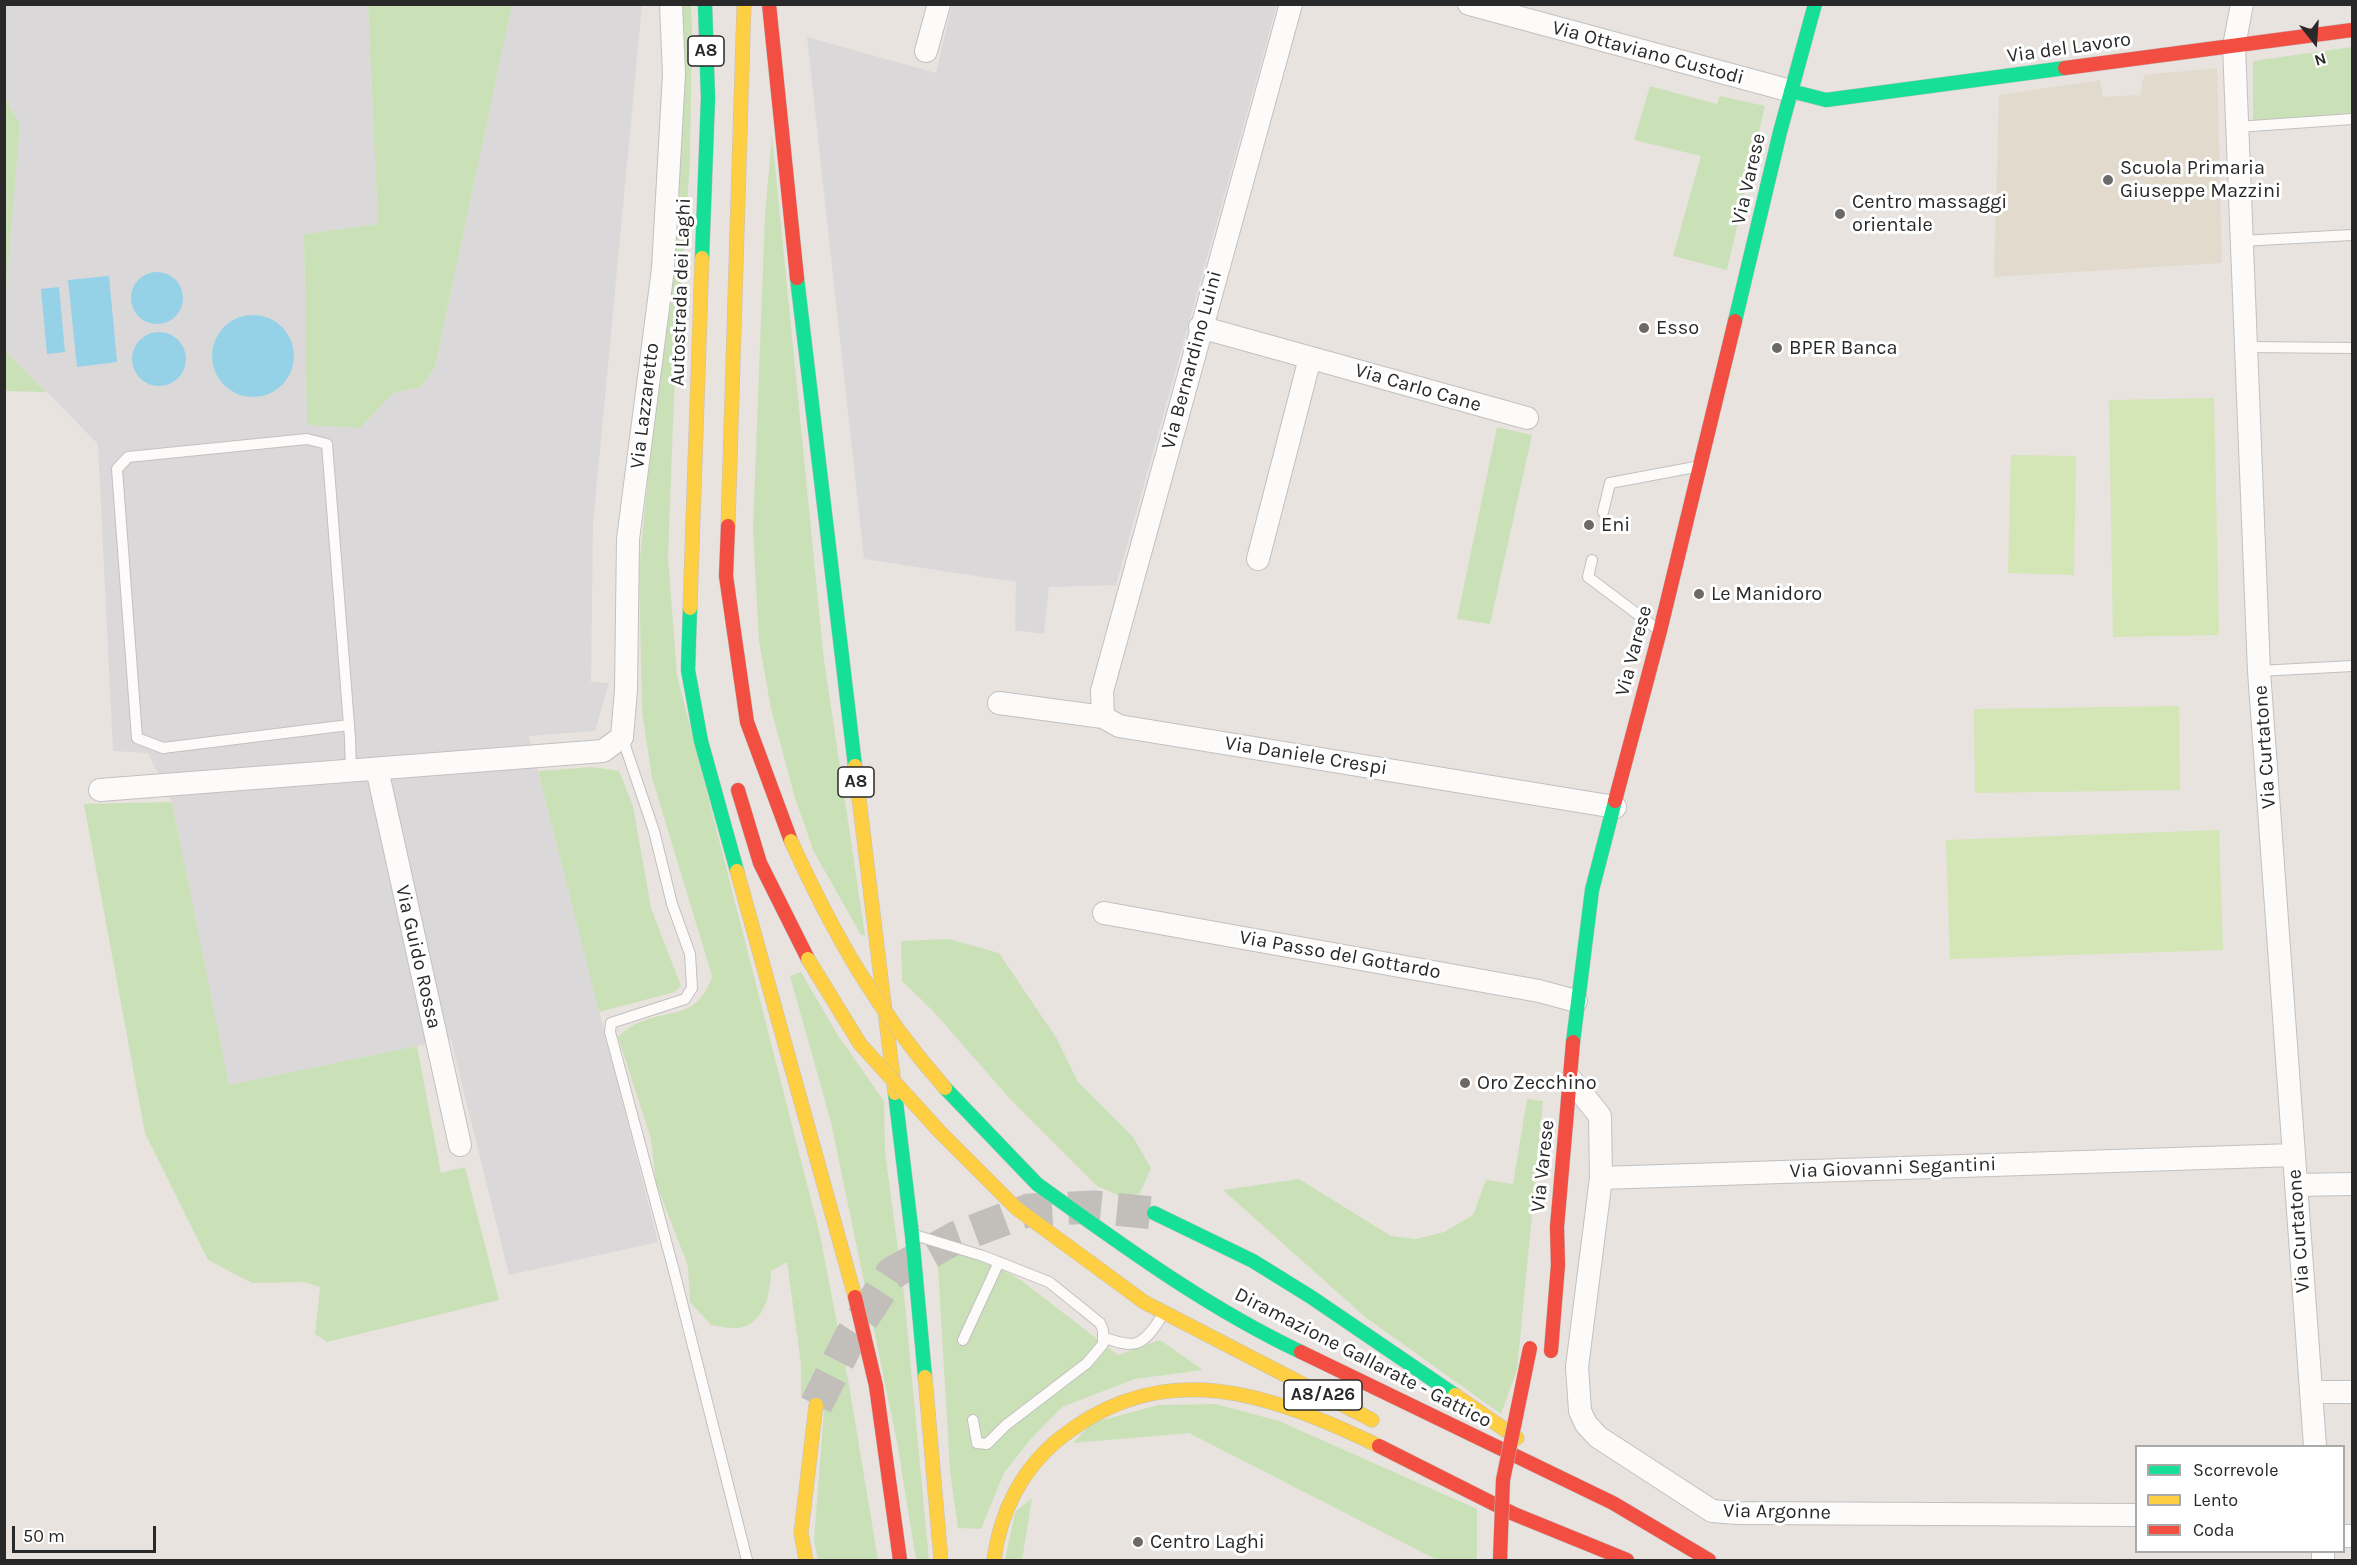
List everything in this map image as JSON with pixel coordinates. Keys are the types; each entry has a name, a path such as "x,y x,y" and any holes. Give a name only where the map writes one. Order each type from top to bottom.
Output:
{"main road":[{"name":"Autostrada dei Laghi","path":"691,581 708,98 705,4"},
{"name":"Diramazione Gallarate - Gattico","path":"744,4 726,576 747,722 791,842 839,941 886,1015 961,1108 1037,1184 1159,1272 1267,1336 1613,1503 1709,1560"},
{"name":"A8","path":"769,4 791,232 912,1234 941,1560"},
{"name":"Via Varese","path":"1548,1368 1558,1265 1557,1227 1576,1001 1592,890 1660,631 1791,91 1815,4"},
{"name":"Via del Lavoro","path":"1791,91 1826,100 2352,30"},
{"path":"691,581 702,637"},
{"name":"A8","path":"691,581 688,670 702,741 852,1286 876,1386 900,1560"},
{"name":"A8/A26","path":"733,772 760,863 808,959 860,1044 940,1132 1016,1208 1144,1302 1389,1429"},
{"path":"1154,1213 1253,1261 1311,1297 1613,1503"},
{"name":"Via Varese","path":"1543,1260 1557,1227"},
{"path":"1500,1560 1497,1523 1501,1480 1531,1342"},
{"path":"994,1560 1004,1516 1030,1469 1048,1446 1082,1422 1120,1401 1154,1392 1182,1389 1254,1396 1352,1431 1479,1498 1627,1560"},
{"path":"806,1560 801,1533 816,1405"},
{"path":"1522,1478 1532,1436"},
{"path":"1484,1478 1518,1496 1518,1529"},
{"path":"1559,1516 1644,1560"}],"street":[{"name":"Via Lazzaretto","path":"622,737 626,690 628,539 663,269 674,74 671,4"},
{"path":"926,51 939,4"},
{"name":"Via Bernardino Luini","path":"1103,717 1102,691 1200,327 1291,4"},
{"name":"Via Ottaviano Custodi","path":"1469,4 1791,91"},
{"name":"Via Curtatone","path":"2242,4 2234,46 2259,671 2315,1445"},
{"name":"Via Carlo Cane","path":"1200,327 1527,418"},
{"path":"1258,559 1310,358"},
{"name":"Via Daniele Crespi","path":"999,703 1103,717 1119,726 1615,807"},
{"path":"100,790 603,751 622,737"},
{"name":"Via Guido Rossa","path":"377,769 460,1145"},
{"name":"Via Passo del Gottardo","path":"1104,913 1539,991 1576,1001"},
{"path":"1571,1080 1600,1116 1601,1178"},
{"name":"Via Giovanni Segantini","path":"1601,1178 2294,1155"},
{"name":"Via Argonne","path":"1601,1178 1577,1366 1580,1411 1586,1424 1598,1437 1712,1510 1738,1513 2135,1515"},
{"path":"2296,1185 2352,1184"},
{"path":"2311,1392 2352,1392"}],"lane":[{"path":"2237,127 2352,119"},
{"path":"2241,242 2352,235"},
{"path":"2245,347 2352,348"},
{"path":"349,725 163,748 136,738 117,469 128,457 307,439 327,444 349,725 351,771"},
{"path":"1604,512 1611,483 1701,466"},
{"path":"1592,560 1588,577 1660,631"},
{"path":"2259,671 2352,666"},
{"path":"622,737 654,831 672,904 690,954 692,988 685,999 611,1023 610,1032 747,1560"},
{"path":"912,1234 999,1262 1049,1282 1100,1323 1103,1344 1087,1364 1006,1425 987,1444 977,1443 973,1420"},
{"path":"963,1340 999,1262"},
{"path":"1103,1337 1120,1344 1134,1345 1143,1342 1160,1318"}],"shaded area":[{"path":"5,5 368,5 378,224 304,234 307,425 359,428 393,393 421,387 435,367 512,5 642,5 593,524 591,682 609,683 595,731 529,736 658,1242 509,1275 451,1039 229,1085 172,802 148,753 113,751 98,444 5,350 5,303 20,124 5,98"},
{"path":"952,5 1277,5 1116,585 1049,587 1044,634 1015,630 1016,582 864,559 807,37 936,73"},
{"name":"Scuola Primaria Giuseppe Mazzini","path":"2217,68 2222,263 1994,277 1999,95 2100,80 2103,97 2140,95 2144,75"}],"green space":[{"path":"368,5 512,5 435,367 421,387 393,393 360,428 307,425 304,234 378,224"},
{"path":"680,5 691,5 692,26 690,160 674,398 668,557 677,675 820,1235 849,1385 878,1560 818,1560 814,1540 824,1411 801,1395 801,1364 787,1262 771,1271 765,1306 755,1320 748,1325 729,1328 711,1325 690,1302 688,1266 656,1183 651,1139 618,1037 632,1026 645,1020 684,1010 695,1003 705,993 712,976 652,778 642,712 639,569 660,357"},
{"path":"2352,47 2352,113 2253,121 2253,61"},
{"path":"1650,86 1717,104 1720,96 1765,106 1727,270 1673,256 1701,156 1634,140"},
{"path":"4,98 20,124 5,303"},
{"path":"772,135 824,660 865,935 861,935 814,852 795,798 771,709 759,641 753,529 765,215"},
{"path":"5,350 46,392 5,391"},
{"path":"2214,398 2219,635 2113,637 2109,400"},
{"path":"1497,427 1532,435 1490,624 1457,619"},
{"path":"2011,455 2076,456 2074,575 2008,573"},
{"path":"2179,706 2180,790 1975,793 1974,709"},
{"path":"592,767 619,771 633,806 651,908 681,986 675,992 599,1012 538,771"},
{"path":"172,802 229,1085 417,1046 441,1173 465,1167 499,1300 327,1342 315,1334 320,1287 304,1282 252,1283 208,1260 145,1133 84,804"},
{"path":"2219,830 2223,950 1950,959 1946,840"},
{"path":"949,939 999,953 1057,1039 1078,1082 1133,1137 1151,1168 1140,1193 1125,1198 1097,1186 1010,1099 934,1012 902,981 901,941"},
{"path":"801,972 837,1034 884,1101 885,1152 904,1294 929,1560 916,1560 897,1442 831,1122 790,976"},
{"path":"1527,1099 1543,1101 1517,1370 1501,1414 1365,1317 1223,1190 1299,1179 1391,1236 1416,1239 1444,1232 1473,1215 1486,1180 1513,1184"},
{"path":"936,1234 1018,1278 1118,1355 1160,1340 1203,1370 1135,1379 1062,1407 1030,1440 1004,1473 981,1529 958,1528 950,1471"},
{"path":"1216,1404 1279,1421 1477,1509 1477,1560 1437,1560 1189,1433 1073,1443 1092,1423 1158,1405"},
{"path":"1032,1498 1022,1560 1005,1560 1015,1512"}],"water":[{"path":"152,272 162,272 176,279 183,298 176,317 162,324 152,324 142,320 135,313 131,303 131,293 135,283 142,276"},
{"path":"109,276 117,362 77,367 68,280"},
{"path":"59,287 65,352 47,354 41,289"},
{"path":"253,315 269,318 282,327 291,340 294,356 291,372 282,385 269,394 253,397 237,394 224,385 215,372 212,356 215,340 224,327 237,318"},
{"path":"159,332 169,334 178,340 184,349 186,359 184,369 178,378 169,384 159,386 149,384 140,378 134,369 132,359 134,349 140,340 149,334"}],"tunnel":[{"path":"816,1405 851,1336 892,1273 957,1237 1029,1210 1094,1207 1154,1213"}],"traffic: fast":[{"path":"702,258 708,98 705,4"},
{"path":"1735,321 1780,132 1815,4"},
{"path":"1791,91 1826,100 2065,68"},
{"path":"797,278 855,766"},
{"path":"690,608 688,670 701,741 737,871"},
{"path":"1573,1042 1592,890 1615,801"},
{"path":"945,1088 1037,1184"},
{"path":"895,1093 912,1235 925,1377"},
{"path":"1037,1184 1198,1295 1301,1352"},
{"path":"1154,1213 1253,1261 1311,1297 1455,1395"}],"traffic: slow":[{"path":"728,526 744,4"},
{"path":"690,608 702,258"},
{"path":"855,766 895,1093"},
{"path":"791,841 824,909 858,970 898,1029 945,1088"},
{"path":"737,871 855,1297"},
{"path":"808,959 860,1044 940,1132 1016,1208"},
{"path":"1016,1208 1144,1302 1372,1420"},
{"path":"925,1377 941,1560"},
{"path":"994,1560 1001,1525 1007,1509 1034,1464 1059,1439 1098,1413 1138,1397 1178,1390 1218,1391 1258,1399 1298,1411 1379,1446"},
{"path":"1455,1395 1517,1438"},
{"path":"806,1560 801,1533 816,1405"}],"traffic: jam":[{"path":"769,4 797,278"},
{"path":"2065,68 2352,30"},
{"path":"1615,801 1660,631 1735,321"},
{"path":"728,526 726,576 747,722 791,841"},
{"path":"738,790 760,863 808,959"},
{"path":"1551,1351 1558,1265 1557,1227 1573,1042"},
{"path":"855,1297 876,1386 900,1560"},
{"path":"1500,1560 1503,1480 1530,1348"},
{"path":"1301,1352 1613,1503 1709,1560"},
{"path":"1379,1446 1514,1514 1627,1560"}],"place":[{"name":"Scuola Primaria Giuseppe Mazzini","path":"2108,180"},
{"name":"Centro massaggi orientale","path":"1840,214"},
{"name":"Esso","path":"1644,328"},
{"name":"BPER Banca","path":"1777,348"},
{"name":"Eni","path":"1589,525"},
{"name":"Le Manidoro","path":"1699,594"},
{"name":"Oro Zecchino","path":"1465,1083"},
{"name":"Centro Laghi","path":"1138,1542"}]}
